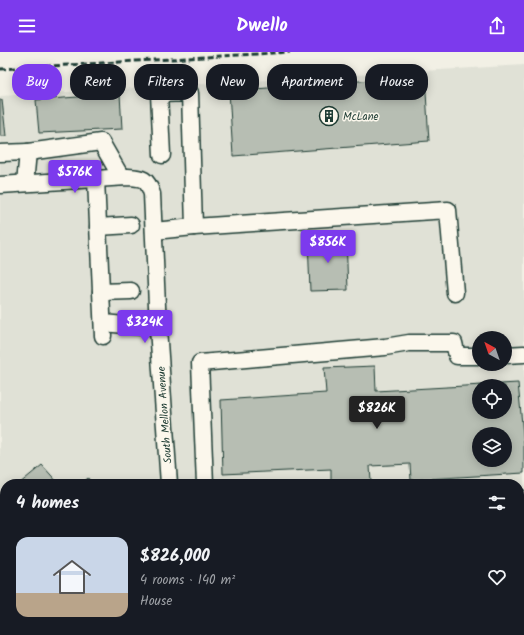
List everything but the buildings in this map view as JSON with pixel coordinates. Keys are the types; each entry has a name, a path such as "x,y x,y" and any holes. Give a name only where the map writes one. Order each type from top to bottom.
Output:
{"street":[{"path":"162,155 159,94 190,93 194,227"},
{"path":"0,153 28,152 100,142 121,177 0,185"},
{"path":"25,183 28,152"},
{"name":"South Mellon Avenue","path":"121,177 140,178 146,180 151,190 153,203 158,328 169,479"},
{"path":"96,179 103,330 158,328"},
{"path":"154,231 448,210 455,293"},
{"path":"98,227 131,225"},
{"path":"101,292 131,291"},
{"path":"205,479 200,363 386,347 409,343 454,343 457,356 472,356"},
{"path":"512,355 524,354"}],"shaded area":[{"path":"524,65 524,479 0,479 0,96 12,95 12,100 62,100 62,92 70,92 70,100 126,100 126,89 134,88 134,100 198,100 198,84 206,84 206,100 259,100 259,81 267,80 267,100 357,100 357,75 365,74 365,100 428,100 428,71"}],"railway":[{"path":"0,69 290,52"}],"place":[{"name":"McLane","path":"329,116"}]}
